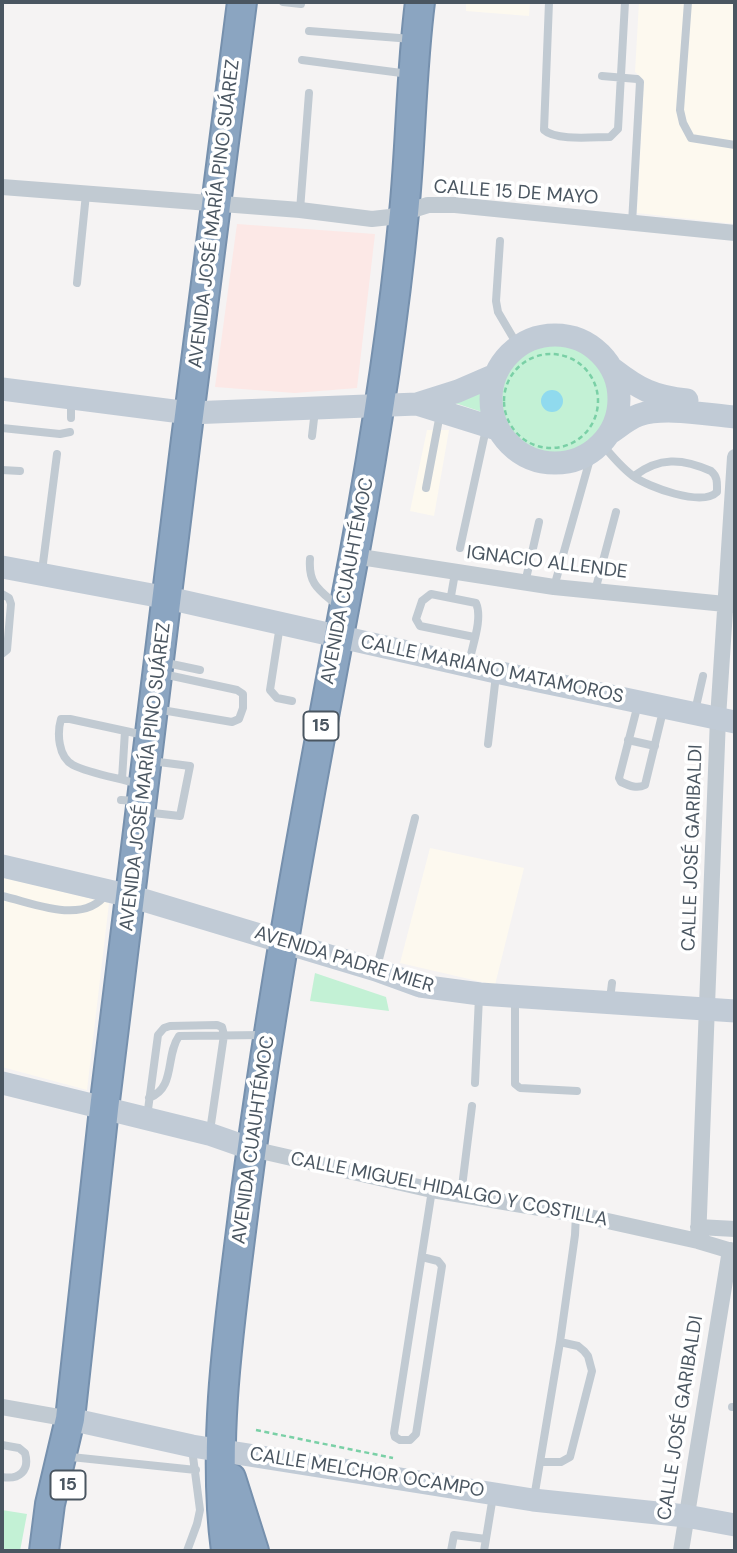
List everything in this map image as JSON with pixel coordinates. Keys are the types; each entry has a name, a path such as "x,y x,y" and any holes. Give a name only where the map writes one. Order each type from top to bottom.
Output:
{"highway":[{"name":"AVENIDA JOSÉ MARÍA PINO SUÁREZ","path":"44,1551 50,1504 70,1419 104,1109 120,893 136,776 153,708 242,2"},
{"name":"AVENIDA CUAUHTÉMOC","path":"226,1551 219,1472 228,1336 252,1149 305,815 381,405 404,212 412,74 420,2"},
{"name":"15","path":"61,1551 71,1457 70,1419"},
{"name":"AVENIDA CUAUHTÉMOC","path":"222,1450 231,1478 241,1551"},
{"path":"231,1478 254,1551"},
{"path":"35,1551 37,1536 50,1504"}],"street":[{"name":"CALLE 15 DE MAYO","path":"2,187 300,210 372,219 428,205 455,205 735,233"},
{"path":"492,428 490,393 495,375 504,359 518,346 547,335 563,335 592,346 613,369 636,387 659,397 735,404"},
{"path":"601,443 617,418 620,401 613,369"},
{"path":"2,390 71,408 189,413 417,404 458,391 495,375"},
{"path":"417,404 492,428 518,452 533,460 549,463 565,463 601,443 631,418 648,412 735,417"},
{"name":"CALLE JOSÉ GARIBALDI","path":"698,1234 708,1008 727,720 735,457"},
{"name":"IGNACIO ALLENDE","path":"354,556 554,587 731,605"},
{"name":"CALLE MARIANO MATAMOROS","path":"2,567 168,597 280,623 340,624 468,666 727,720"},
{"name":"AVENIDA PADRE MIER","path":"2,866 120,893 376,970 420,986 516,996 610,992 735,1011"},
{"name":"CALLE MIGUEL HIDALGO Y COSTILLA","path":"2,1083 104,1109 148,1108 252,1149 432,1190 698,1234 733,1250"},
{"path":"698,1234 735,1230"},
{"name":"CALLE JOSÉ GARIBALDI","path":"681,1551 733,1250"},
{"name":"CALLE MELCHOR OCAMPO","path":"2,1407 192,1446 533,1500 686,1516 735,1525"}],"lane":[{"path":"283,2 301,4"},
{"path":"549,2 543,124 546,133 551,136 610,137 618,129 625,2"},
{"path":"688,2 680,110 682,123 691,138 735,145"},
{"path":"309,31 415,39"},
{"path":"302,60 412,74"},
{"path":"602,76 637,79 641,85 632,223"},
{"path":"300,210 309,93"},
{"path":"76,283 86,194"},
{"path":"499,241 496,301 498,312 518,346"},
{"path":"312,436 315,407"},
{"path":"426,488 441,411"},
{"path":"2,428 59,438 70,432"},
{"path":"460,548 492,428"},
{"path":"554,587 601,443 634,476 650,485 696,498 706,498 717,492 718,481 711,471 670,460 652,464 634,476"},
{"path":"42,574 57,454"},
{"path":"2,470 20,471"},
{"path":"594,591 616,512"},
{"path":"524,583 538,522"},
{"path":"310,559 309,573 314,586 340,624"},
{"path":"451,596 455,573"},
{"path":"2,594 9,597 11,604 7,650 2,654"},
{"path":"468,666 474,637 478,615 476,603 431,594 422,601 416,619 418,624 425,628 474,637"},
{"path":"280,623 267,683 274,695 292,701"},
{"path":"158,667 200,670"},
{"path":"153,708 232,722 239,719 243,708 243,694 237,690 158,667"},
{"path":"488,744 496,672"},
{"path":"694,713 704,676"},
{"path":"638,702 619,778 621,782 639,788 645,785 663,708"},
{"path":"136,776 70,719 61,719 58,729 63,755 71,764 136,776 190,766 180,816 136,776"},
{"path":"628,740 655,746"},
{"path":"376,970 415,818"},
{"path":"2,896 68,911 91,908 120,893"},
{"path":"475,1083 480,994"},
{"path":"516,996 515,1084 520,1088 577,1091"},
{"path":"148,1108 158,1035 164,1028 222,1027 224,1035 209,1134"},
{"path":"148,1108 166,1084 174,1045 179,1036 269,1035"},
{"path":"461,1195 472,1106"},
{"path":"422,1257 438,1261 442,1266 416,1434 410,1440 400,1440 394,1433 432,1190"},
{"path":"533,1500 560,1342 576,1214"},
{"path":"541,1462 561,1462 570,1457 592,1371 584,1351 578,1346 560,1342"},
{"path":"2,1445 19,1448 26,1453 27,1460 25,1470 19,1476 12,1479 2,1477"},
{"path":"187,1551 200,1510 192,1446"},
{"path":"71,1457 196,1470"},
{"path":"484,1551 493,1493"},
{"path":"451,1551 454,1535 486,1539"}],"path":[{"path":"552,353 568,356 582,365 593,377 598,393 598,409 593,425 582,438 568,446 551,449 536,446 523,439 512,429 505,415 505,386 512,373 523,362 537,355 552,353"}],"shaded area":[{"path":"466,2 530,2 529,16 466,11"},
{"path":"639,2 735,2 735,224 637,213 644,80 635,72"},
{"path":"237,224 375,234 357,388 295,393 215,387"},
{"path":"427,430 449,430 434,516 410,511"},
{"path":"430,848 524,868 495,985 400,963"},
{"path":"2,877 109,903 87,1090 2,1067"}],"green space":[{"path":"552,341 575,345 594,358 607,377 611,400 607,423 594,442 575,455 552,459 529,455 510,442 497,423 493,400 497,377 510,358 529,345"},
{"path":"486,389 485,413 452,402"},
{"path":"315,973 386,997 389,1011 310,1001"},
{"path":"2,1510 27,1514 20,1551 2,1551"}],"water":[{"path":"552,390 562,397 563,401 556,411 552,412 542,405 541,401 548,391"}]}
